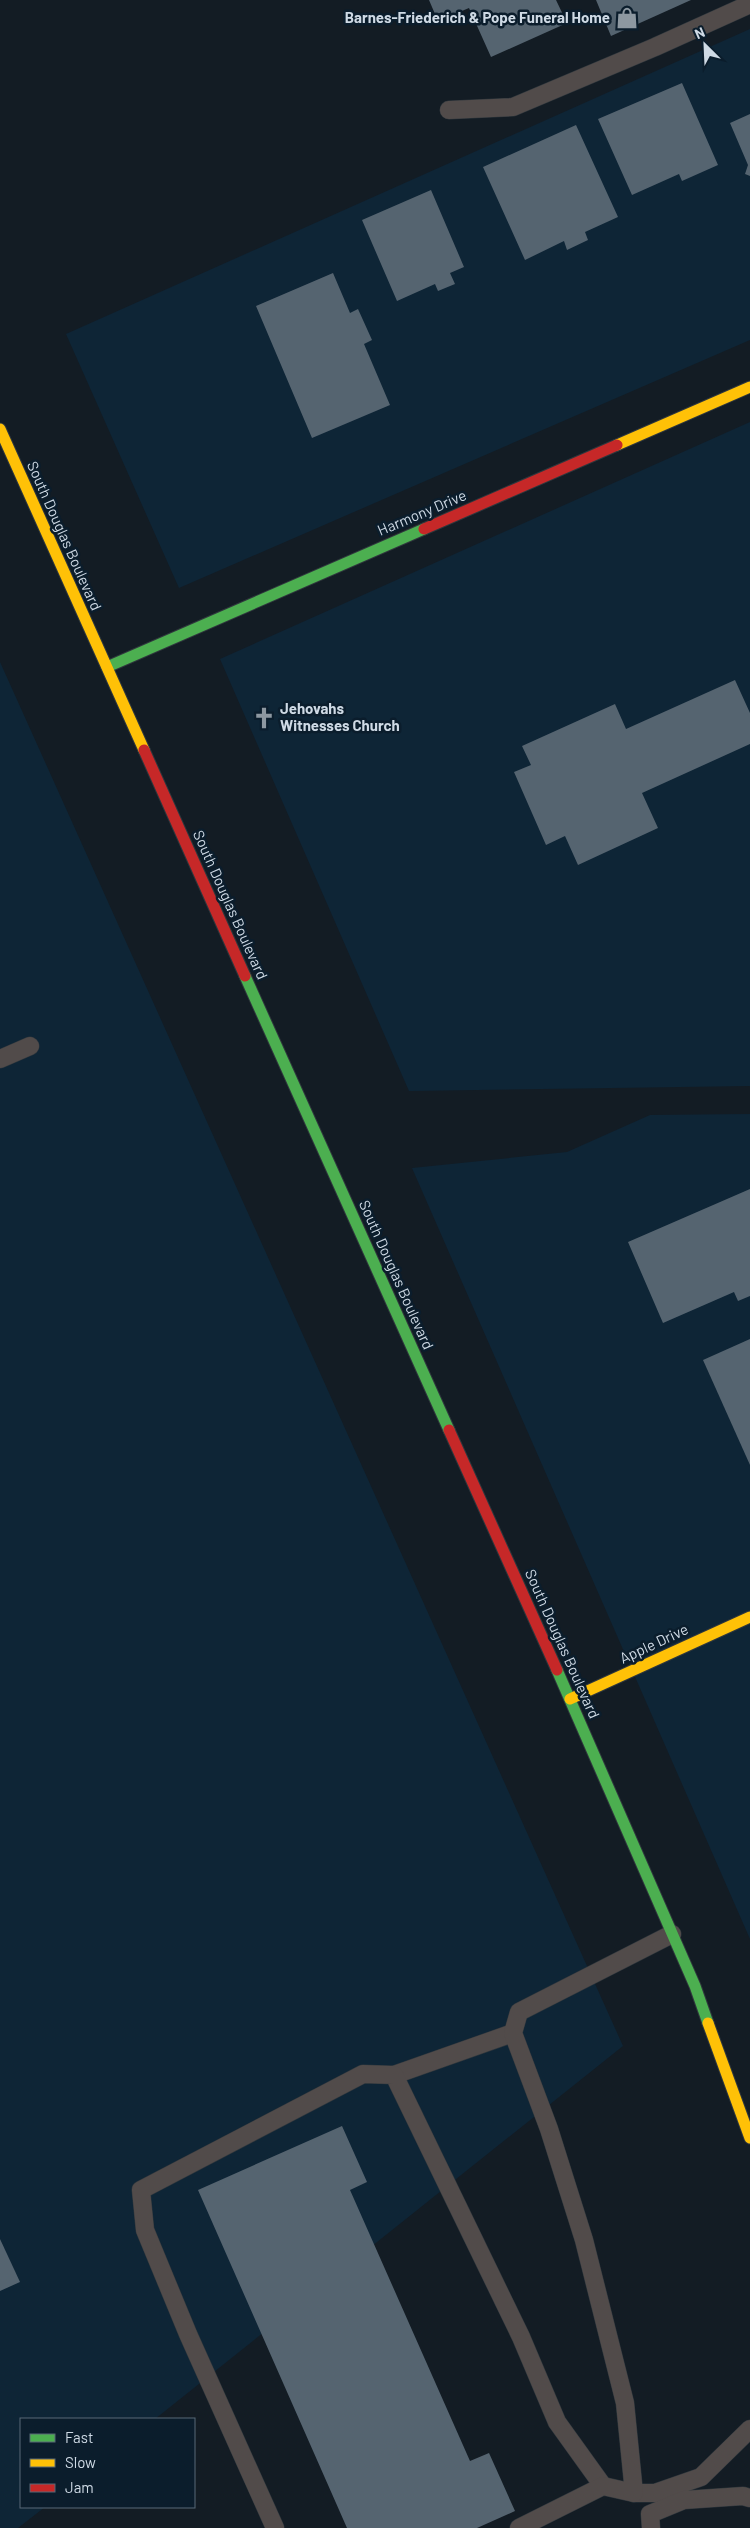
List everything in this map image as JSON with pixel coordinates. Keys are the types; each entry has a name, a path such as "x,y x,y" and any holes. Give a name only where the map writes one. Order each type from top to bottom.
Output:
{"main road":[{"name":"Harmony Drive","path":"107,667 750,387"},
{"name":"South Douglas Boulevard","path":"0,429 570,1699 698,1995 750,2138"},
{"name":"Apple Drive","path":"570,1699 750,1617"}],"lane":[{"path":"449,110 513,107 655,47 750,4"},
{"path":"0,1059 30,1046"},
{"path":"634,2493 625,2403 584,2240 549,2129 513,2033 519,2012 672,1934"},
{"path":"275,2528 188,2334 145,2230 141,2190 363,2074 394,2075 513,2033"},
{"path":"394,2075 521,2337 557,2422 603,2486"},
{"path":"684,2500 701,2477 750,2429"},
{"path":"519,2528 603,2486 634,2493 655,2493 701,2477"},
{"path":"651,2528 650,2514 684,2500 743,2496 750,2498"}],"shaded area":[{"path":"750,29 750,340 179,588 66,334"},
{"path":"750,422 750,1086 409,1091 220,659"},
{"path":"0,662 623,2046 156,2418 20,2418 20,2508 44,2508 18,2528 0,2528"},
{"path":"750,1114 750,1939 412,1168 567,1152 650,1115"}],"building":[{"path":"429,0 556,0 567,23 491,57 469,8 438,21"},
{"name":"Barnes-Friederich & Pope Funeral Home","path":"596,0 691,0 611,36"},
{"path":"682,83 718,165 682,181 679,174 632,195 598,119"},
{"path":"750,114 750,176 745,174 748,165 730,123"},
{"path":"576,125 618,217 585,232 588,240 567,250 564,241 525,260 483,167"},
{"path":"431,190 464,267 450,273 455,284 438,291 435,284 397,301 362,220"},
{"path":"333,273 350,313 358,309 372,340 364,344 390,405 312,438 256,306"},
{"path":"735,680 750,713 750,744 642,793 658,828 578,865 565,836 546,845 514,772 531,765 522,746 615,704 626,729"},
{"path":"750,1189 750,1296 738,1301 734,1292 663,1323 628,1242"},
{"path":"750,1339 750,1465 703,1360"},
{"path":"342,2126 367,2182 350,2190 470,2461 489,2453 515,2511 477,2528 347,2528 198,2190"},
{"path":"0,2239 20,2282 0,2291"}],"traffic: fast":[{"path":"107,667 424,529"},
{"path":"245,976 449,1430"},
{"path":"557,1670 695,1986 708,2023"}],"traffic: slow":[{"path":"617,445 750,387"},
{"path":"0,429 144,750"},
{"path":"570,1699 750,1617"},
{"path":"708,2023 750,2138"}],"traffic: jam":[{"path":"424,529 617,445"},
{"path":"144,750 245,976"},
{"path":"449,1430 557,1670"}],"place":[{"name":"Barnes-Friederich & Pope Funeral Home","path":"627,18"},
{"name":"Jehovahs Witnesses Church","path":"264,718"}]}
